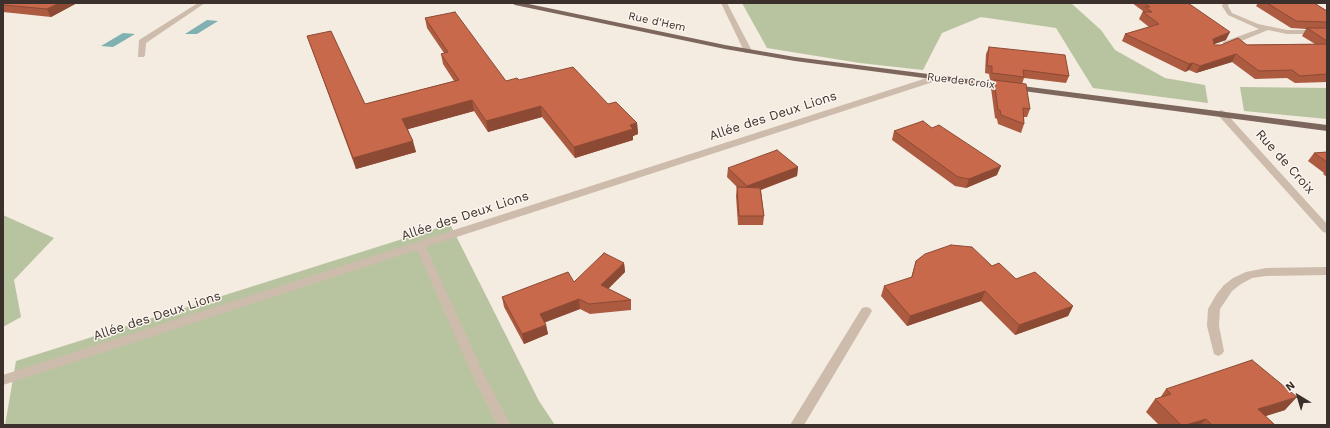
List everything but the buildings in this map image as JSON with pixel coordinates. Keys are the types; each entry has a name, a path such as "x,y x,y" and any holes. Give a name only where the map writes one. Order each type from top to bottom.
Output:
{"main road":[{"name":"Rue d'Hem","path":"515,3 748,51"},
{"name":"Rue de Croix","path":"748,51 795,59 936,78 1221,113 1327,128"}],"street":[{"path":"141,55 142,42 202,3"},
{"path":"724,3 748,51"},
{"path":"1226,3 1226,10 1236,18 1265,29 1287,32 1327,32"},
{"path":"1220,46 1265,29"},
{"name":"Allée des Deux Lions","path":"3,380 936,78"},
{"name":"Rue de Croix","path":"1221,113 1327,230"},
{"path":"420,246 478,375 504,425"},
{"path":"1218,352 1213,326 1214,309 1220,298 1238,281 1250,275 1266,272 1327,270"},
{"path":"797,425 866,311"}],"green space":[{"path":"742,3 1071,3 1101,30 1115,50 1165,78 1205,85 1208,103 1093,88 1056,28 981,17 942,33 923,70 860,63 767,48"},
{"path":"1240,87 1327,88 1327,119 1244,111"},
{"path":"3,215 54,238 14,280 21,317 3,327"},
{"path":"450,224 539,401 555,425 5,425 16,361"}],"water":[{"path":"207,20 218,21 197,34 185,34"},
{"path":"123,33 135,34 113,47 101,46"}]}
